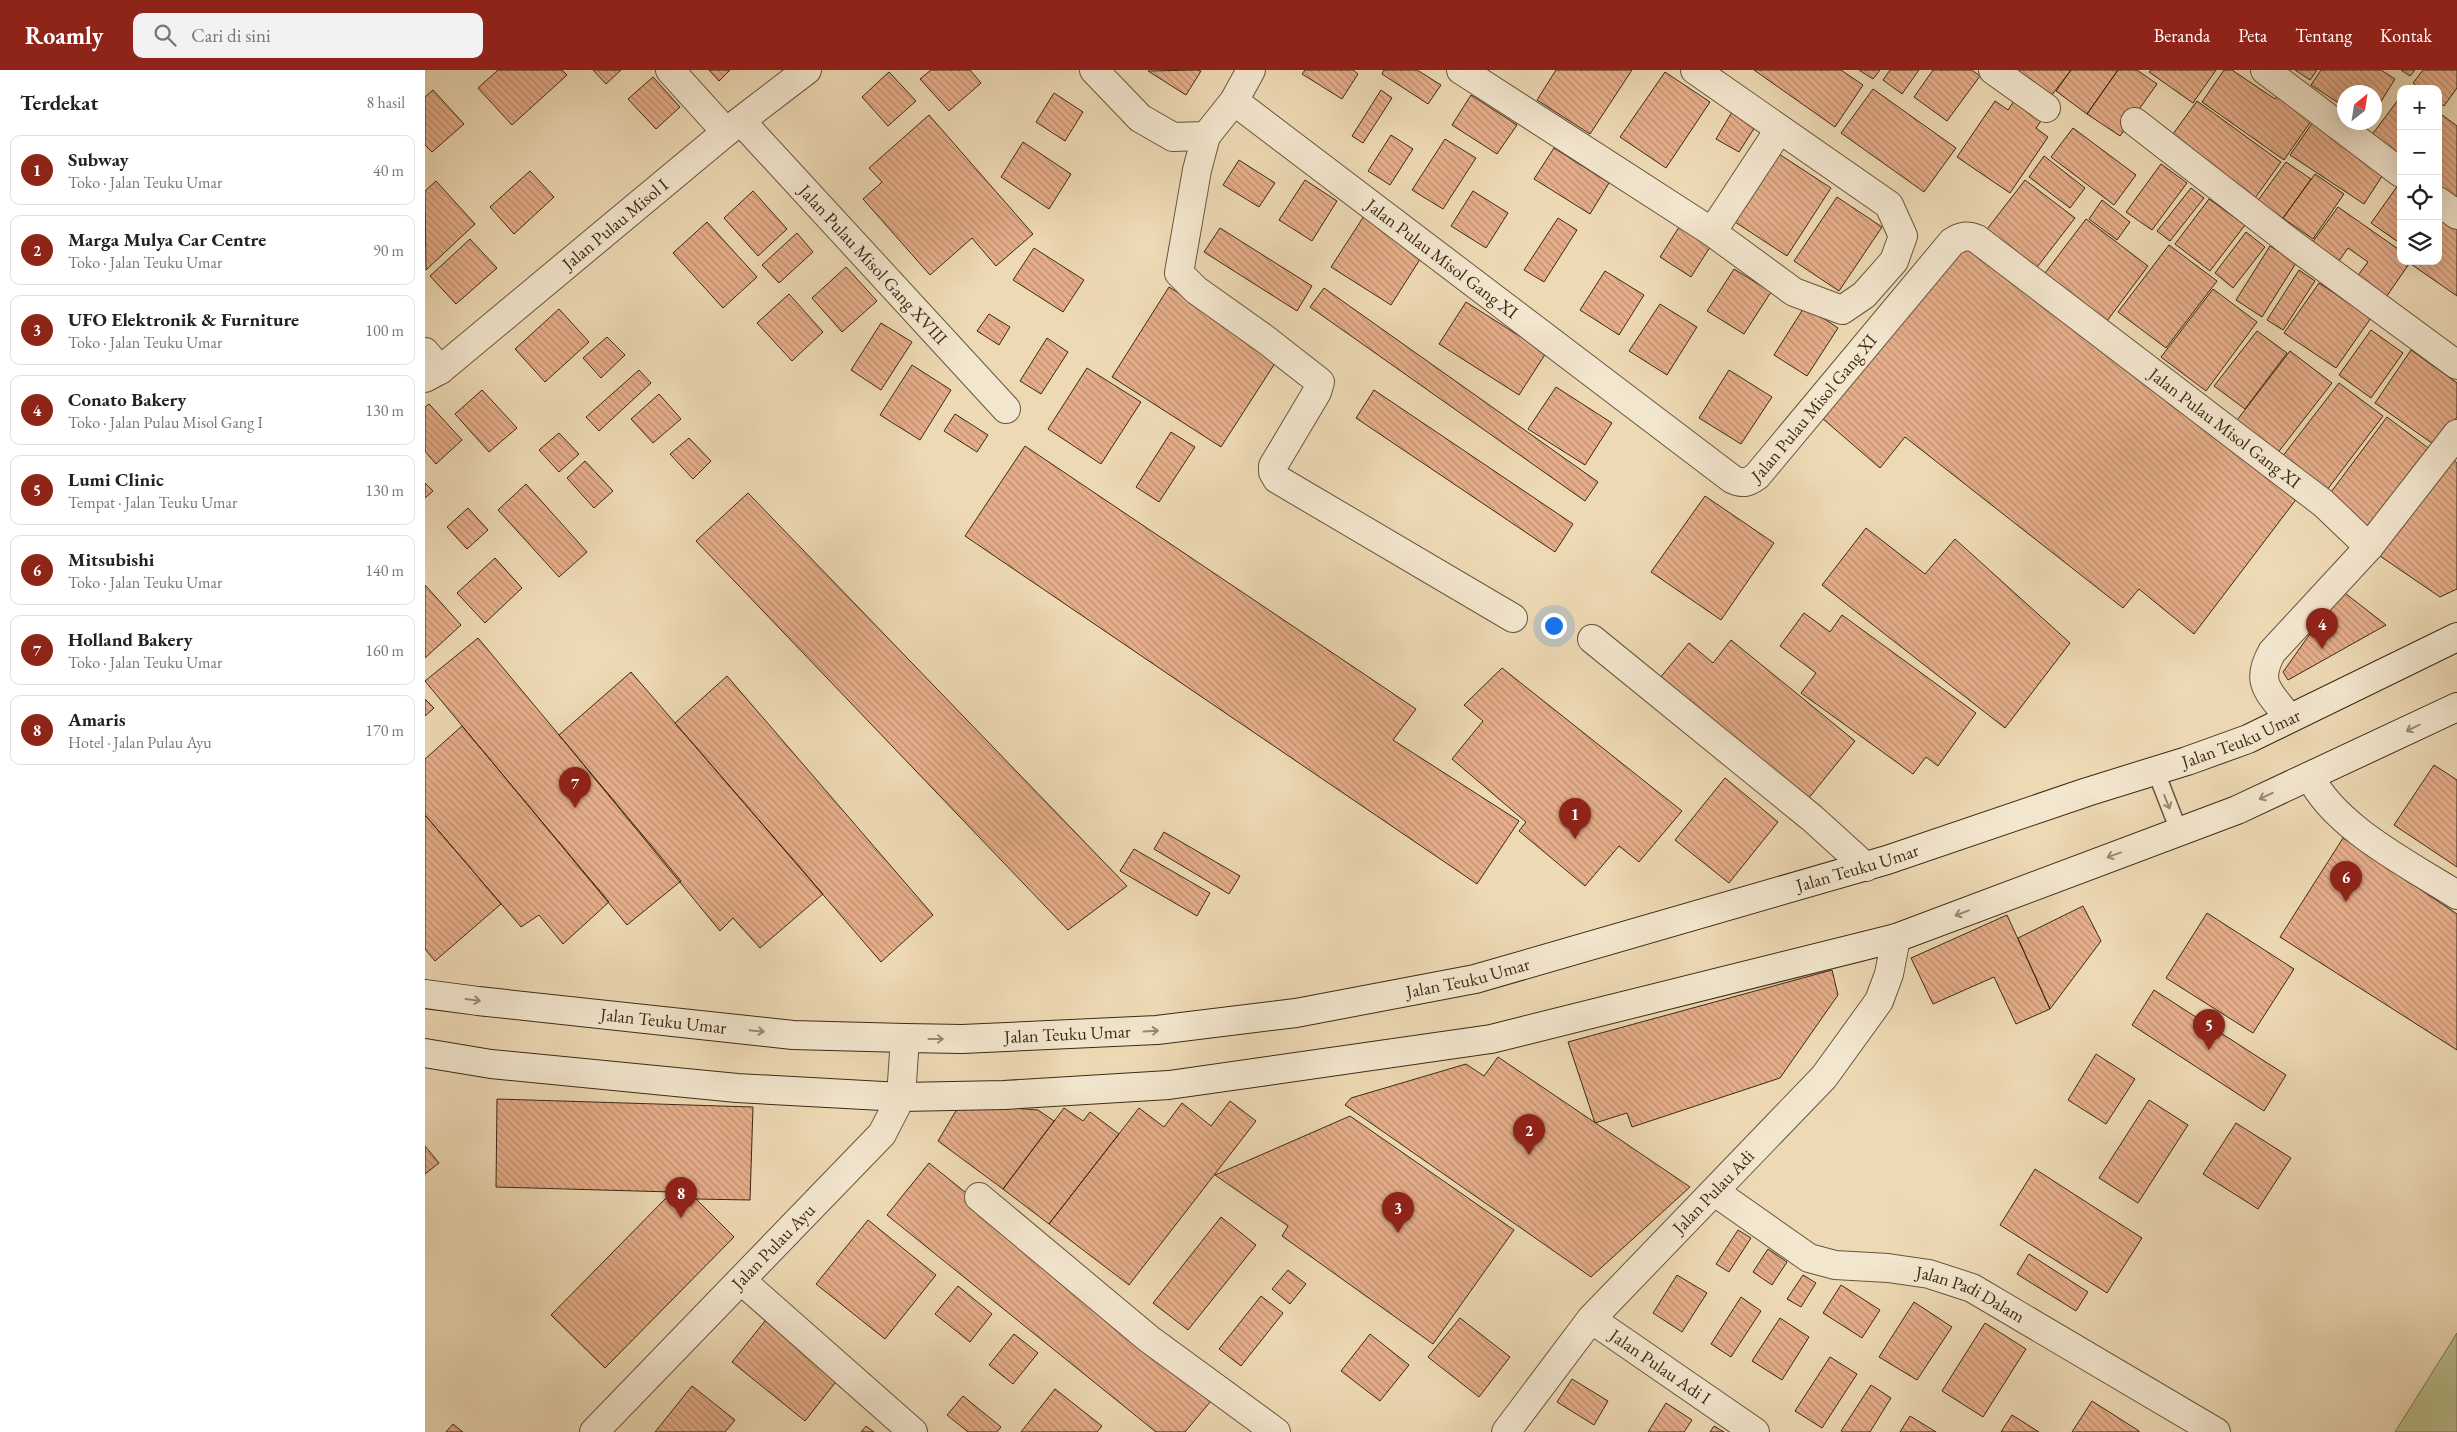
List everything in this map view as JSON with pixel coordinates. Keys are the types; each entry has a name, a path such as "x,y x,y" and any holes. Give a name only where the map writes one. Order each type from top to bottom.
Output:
{"street":[{"name":"Jalan Pulau Misol Gang XVIII","path":"670,70 734,127 1006,409"},
{"name":"Jalan Pulau Misol I","path":"430,367 807,70"},
{"path":"1094,70 1140,118 1173,137 1206,136"},
{"path":"1251,70 1234,102 1206,136 1197,170 1179,272 1196,290 1265,338 1320,382 1317,392 1276,460 1273,472 1277,479 1513,618"},
{"path":"1461,70 1712,232 1794,292 1842,310 1864,295 1894,261 1903,236 1889,205 1695,70"},
{"path":"1993,70 2046,108"},
{"path":"2265,70 2397,170"},
{"name":"Jalan Pulau Misol Gang XI","path":"1234,102 1740,483 1749,482 1757,476 1952,242 1959,237 1969,236 1977,239 2291,479 2323,504 2369,547"},
{"path":"2135,122 2291,244 2457,364"},
{"path":"1712,232 1779,130"},
{"path":"2288,717 2263,682 2263,666 2272,652 2369,547 2457,434"},
{"name":"Jalan Teuku Umar","path":"425,994 793,1035 905,1038 963,1039 1157,1030 1297,1013 1475,979 1866,867 2087,792 2155,772 2248,739 2288,717 2457,637"},
{"path":"1592,639 1812,818 1866,867"},
{"path":"425,1053 491,1064 737,1088 901,1097 1003,1095 1169,1085 1491,1039 1897,938 2237,810 2457,707"},
{"path":"2310,776 2321,797 2335,812 2373,840 2457,894"},
{"name":"Jalan Pulau Adi","path":"1506,1432 1591,1319 1824,1077 1879,1001 1889,974 1897,938"},
{"name":"Jalan Pulau Ayu","path":"594,1432 883,1134 901,1097 905,1038"},
{"name":"Jalan Padi Dalam","path":"1715,1192 1809,1258 1835,1265 1929,1274 1972,1288 2216,1432"},
{"path":"979,1197 1149,1339 1276,1432"},
{"path":"742,1281 913,1432"},
{"name":"Jalan Pulau Adi I","path":"1591,1319 1755,1432"}],"lane":[{"path":"2155,772 2179,831"}],"green space":[{"path":"2457,1333 2457,1432 2395,1432"}],"building":[{"path":"498,70 562,70 567,75 512,125 478,88"},
{"path":"593,70 621,70 606,84"},
{"path":"709,70 730,70 719,81"},
{"path":"931,70 970,70 981,83 949,111 920,79"},
{"path":"1305,70 1353,70 1358,74 1342,99 1302,74"},
{"path":"1384,70 1417,70 1441,85 1428,104 1382,74"},
{"path":"1556,70 1632,70 1590,134 1537,100"},
{"path":"1754,70 1841,70 1863,85 1835,127"},
{"path":"1859,70 1880,70 1873,79"},
{"path":"1890,70 1919,70 1902,94 1883,80"},
{"path":"1933,70 1972,70 1980,76 1947,121 1914,97"},
{"path":"2019,70 2071,70 2048,100 2014,76"},
{"path":"2071,70 2118,70 2087,114 2056,91"},
{"path":"2118,70 2137,70 2157,84 2120,136 2087,114"},
{"path":"2151,70 2216,70 2193,103 2149,72"},
{"path":"2224,70 2232,70 2275,99 2282,90 2316,114 2284,160 2202,102"},
{"path":"2295,70 2317,70 2310,80"},
{"path":"2321,70 2381,70 2395,79 2382,100 2382,85 2337,85 2337,102 2311,85"},
{"path":"2401,70 2415,70 2410,76"},
{"path":"2423,70 2457,70 2457,88 2444,106 2442,105 2442,85 2416,85 2413,83"},
{"path":"1148,71 1201,71 1186,95"},
{"path":"889,72 916,101 888,126 862,97"},
{"path":"1665,72 1710,102 1666,168 1620,137"},
{"path":"653,77 680,107 656,129 628,99"},
{"path":"1873,89 1956,148 1924,192 1841,133"},
{"path":"433,90 464,124 432,152 425,145 425,97"},
{"path":"1381,90 1392,98 1363,143 1352,136"},
{"path":"1054,93 1083,112 1065,141 1036,122"},
{"path":"1471,95 1517,125 1497,154 1452,125"},
{"path":"2016,98 2044,117 2036,128 2048,137 2010,193 1957,157 1995,101 2008,110"},
{"path":"2197,101 2281,162 2250,205 2165,145"},
{"path":"2397,101 2397,162 2368,140 2376,130 2382,130 2382,121"},
{"path":"1732,112 1755,127 1739,152 1716,139"},
{"path":"929,115 1033,234 996,266 972,238 930,275 863,199 882,182 869,168"},
{"path":"2442,115 2457,126 2457,207 2442,196"},
{"path":"2313,122 2386,170 2364,204 2290,155"},
{"path":"2073,128 2136,175 2114,205 2051,157"},
{"path":"1391,135 1413,149 1390,185 1368,171"},
{"path":"1445,139 1476,158 1443,209 1412,190"},
{"path":"1023,142 1071,174 1049,209 1001,177"},
{"path":"1554,148 1609,183 1590,214 1534,179"},
{"path":"1779,154 1831,188 1787,256 1735,222"},
{"path":"2044,156 2085,188 2070,208 2029,177"},
{"path":"1239,160 1275,183 1259,207 1223,185"},
{"path":"2286,162 2311,179 2281,221 2256,203"},
{"path":"2161,164 2187,183 2152,230 2126,212"},
{"path":"530,171 554,197 514,234 490,207"},
{"path":"2315,174 2344,194 2313,239 2283,218"},
{"path":"1305,180 1337,201 1312,241 1279,220"},
{"path":"2025,180 2075,218 2031,275 1981,237"},
{"path":"436,181 475,224 426,270 425,191"},
{"path":"2397,187 2397,241 2371,223"},
{"path":"2191,188 2204,198 2170,241 2157,231"},
{"path":"753,191 787,229 758,256 724,218"},
{"path":"1473,191 1508,213 1486,248 1451,226"},
{"path":"1837,197 1882,227 1839,291 1794,261"},
{"path":"2209,199 2245,225 2210,271 2175,244"},
{"path":"2102,200 2130,222 2117,240 2089,219"},
{"path":"2338,207 2397,248 2397,265 2408,265 2382,303 2353,282 2368,262 2348,248 2332,271 2306,251"},
{"path":"1364,216 1424,253 1391,305 1331,267"},
{"path":"2444,216 2457,225 2457,296 2412,265 2442,265 2442,219"},
{"path":"1558,218 1577,230 1544,282 1524,270"},
{"path":"2086,219 2148,266 2101,329 2039,281"},
{"path":"707,222 757,277 723,308 673,253"},
{"path":"1681,224 1712,244 1691,277 1660,257"},
{"path":"1220,228 1312,286 1297,311 1204,252"},
{"path":"2246,232 2265,247 2233,288 2215,273"},
{"path":"797,233 813,252 779,283 762,265"},
{"path":"470,239 497,268 456,304 430,276"},
{"path":"1970,239 2301,493 2194,634 2139,589 2123,608 1905,437 1880,468 1822,418"},
{"path":"2169,245 2217,281 2166,348 2118,312"},
{"path":"2270,246 2296,263 2262,317 2236,300"},
{"path":"1034,248 1084,280 1063,312 1013,280"},
{"path":"846,267 877,301 842,332 812,298"},
{"path":"1734,269 1771,292 1744,334 1707,311"},
{"path":"2299,270 2315,281 2283,330 2267,320"},
{"path":"1605,271 1644,295 1619,335 1580,310"},
{"path":"2319,283 2371,318 2336,368 2284,333"},
{"path":"1169,287 1279,357 1221,447 1112,377"},
{"path":"1324,288 1598,482 1585,501 1310,307"},
{"path":"2213,289 2257,322 2206,391 2161,357"},
{"path":"789,294 823,332 792,361 757,323"},
{"path":"1466,302 1546,353 1519,395 1439,344"},
{"path":"1660,304 1697,327 1667,375 1629,351"},
{"path":"1805,306 1838,328 1807,376 1774,355"},
{"path":"559,309 589,342 545,382 515,349"},
{"path":"989,314 1010,327 999,345 977,331"},
{"path":"881,323 912,342 881,390 851,370"},
{"path":"2371,330 2403,353 2371,398 2339,375"},
{"path":"2257,331 2287,353 2245,409 2214,386"},
{"path":"607,337 625,355 601,378 583,358"},
{"path":"1047,338 1068,352 1041,394 1020,381"},
{"path":"2411,350 2457,383 2457,417 2436,446 2375,403"},
{"path":"2290,351 2332,383 2276,455 2234,424"},
{"path":"912,365 951,390 920,440 880,415"},
{"path":"1087,368 1141,402 1101,464 1048,429"},
{"path":"639,370 651,383 599,431 586,417"},
{"path":"1729,370 1772,397 1741,444 1699,418"},
{"path":"2339,383 2383,416 2327,490 2282,457"},
{"path":"1556,387 1612,423 1585,465 1528,429"},
{"path":"482,390 517,428 489,452 455,414"},
{"path":"1374,390 1573,524 1555,552 1356,418"},
{"path":"659,394 681,419 653,443 631,419"},
{"path":"429,404 462,440 436,464 425,451 425,407"},
{"path":"955,414 988,435 977,452 944,431"},
{"path":"2387,417 2431,450 2371,529 2328,496"},
{"path":"1171,432 1195,447 1159,502 1136,487"},
{"path":"559,433 579,454 559,472 539,450"},
{"path":"689,438 711,461 693,479 670,454"},
{"path":"1025,446 1416,709 1393,740 1519,821 1477,884 965,536"},
{"path":"2451,459 2457,463 2457,589 2440,597 2380,556"},
{"path":"585,461 613,491 594,508 567,478"},
{"path":"425,483 433,491 425,498"},
{"path":"526,484 587,552 559,577 498,510"},
{"path":"748,493 1127,886 1068,930 696,541"},
{"path":"1705,496 1774,543 1721,620 1651,572"},
{"path":"468,508 488,530 467,549 447,527"},
{"path":"1866,528 1925,574 1955,539 2070,643 2005,728 1822,585"},
{"path":"495,558 522,588 485,623 457,593"},
{"path":"425,585 461,625 425,658"},
{"path":"2341,590 2386,625 2288,680 2283,672"},
{"path":"1804,613 1830,632 1842,615 1976,713 1938,766 1926,757 1913,774 1801,693 1816,673 1780,646"},
{"path":"478,638 681,881 627,925 425,681"},
{"path":"1731,640 1855,741 1808,799 1659,679 1689,643 1713,663"},
{"path":"1502,668 1682,811 1639,862 1619,846 1585,886 1519,831 1526,822 1452,759 1483,721 1464,705"},
{"path":"631,672 823,894 760,948 733,918 720,931 559,735"},
{"path":"727,676 933,915 881,962 675,723"},
{"path":"425,699 434,708 425,716"},
{"path":"462,726 609,902 563,944 539,915 521,927 425,815 425,759"},
{"path":"2434,765 2457,780 2457,867 2394,825"},
{"path":"1725,778 1778,822 1729,883 1675,840"},
{"path":"425,815 501,904 435,961 425,949"},
{"path":"1164,832 1240,876 1229,894 1154,849"},
{"path":"2343,838 2457,914 2457,1050 2280,937"},
{"path":"1134,849 1210,893 1197,916 1120,871"},
{"path":"2083,906 2101,941 2050,1009 2018,938"},
{"path":"2207,913 2294,969 2253,1033 2166,978"},
{"path":"2007,915 2050,1009 2016,1024 1994,977 1933,1004 1911,958"},
{"path":"1832,970 1838,995 1780,1078 1632,1127 1627,1113 1595,1123 1568,1042"},
{"path":"2154,990 2286,1075 2264,1111 2132,1025"},
{"path":"2096,1054 2135,1079 2106,1124 2068,1100"},
{"path":"1498,1057 1690,1187 1591,1277 1345,1105 1351,1098 1466,1064 1484,1076"},
{"path":"497,1099 753,1107 750,1200 696,1199 734,1237 605,1368 551,1315 672,1192 496,1187"},
{"path":"2149,1100 2188,1125 2138,1203 2099,1178"},
{"path":"1230,1101 1256,1121 1129,1285 1049,1224 1139,1108 1164,1127 1182,1103 1211,1126"},
{"path":"960,1104 1038,1110 1054,1121 1003,1189 938,1141"},
{"path":"1064,1108 1083,1121 1090,1112 1119,1134 1049,1224 1003,1189"},
{"path":"1350,1116 1514,1230 1433,1344 1282,1236 1288,1226 1215,1175"},
{"path":"2236,1123 2291,1158 2258,1209 2203,1174"},
{"path":"425,1146 439,1163 425,1174"},
{"path":"929,1163 1216,1395 1185,1432 1156,1432 887,1215"},
{"path":"2035,1169 2142,1238 2107,1293 2000,1225"},
{"path":"1221,1217 1256,1245 1188,1330 1153,1303"},
{"path":"868,1220 936,1275 885,1339 816,1284"},
{"path":"1738,1230 1751,1238 1729,1272 1716,1264"},
{"path":"1768,1249 1787,1262 1772,1285 1753,1272"},
{"path":"2029,1254 2088,1292 2076,1311 2017,1274"},
{"path":"1288,1270 1306,1284 1290,1304 1272,1289"},
{"path":"1677,1275 1707,1293 1682,1332 1653,1313"},
{"path":"1803,1275 1816,1283 1801,1307 1787,1299"},
{"path":"1841,1285 1880,1310 1862,1338 1823,1313"},
{"path":"958,1286 992,1314 970,1342 935,1314"},
{"path":"1261,1296 1283,1313 1241,1366 1219,1349"},
{"path":"1741,1297 1761,1311 1731,1357 1711,1344"},
{"path":"1914,1302 1952,1327 1917,1380 1879,1357"},
{"path":"769,1316 842,1374 805,1421 732,1362"},
{"path":"1460,1318 1510,1357 1479,1397 1428,1357"},
{"path":"1780,1318 1809,1337 1782,1380 1752,1361"},
{"path":"1985,1323 2026,1349 1983,1417 1942,1391"},
{"path":"1014,1334 1038,1353 1013,1384 989,1365"},
{"path":"1370,1334 1409,1365 1380,1401 1341,1371"},
{"path":"1830,1357 1857,1374 1822,1428 1795,1411"},
{"path":"1572,1379 1608,1401 1594,1425 1557,1402"},
{"path":"1871,1385 1891,1398 1870,1432 1841,1431"},
{"path":"692,1386 735,1420 725,1432 655,1432"},
{"path":"1055,1389 1102,1426 1097,1432 1021,1432"},
{"path":"963,1396 1001,1427 997,1432 968,1432 947,1415"},
{"path":"2092,1401 2139,1431 2139,1432 2072,1432"},
{"path":"1666,1403 1692,1420 1684,1432 1648,1432"},
{"path":"2012,1415 2039,1432 2001,1432"},
{"path":"1910,1416 1936,1432 1900,1432"},
{"path":"453,1424 463,1432 446,1432"},
{"path":"866,1426 874,1432 861,1432"},
{"path":"1714,1426 1724,1432 1710,1432"}],"place":[{"name":"Conato Bakery","path":"2322,649"},
{"name":"Holland Bakery","path":"575,808"},
{"name":"Subway","path":"1575,839"},
{"name":"Mitsubishi","path":"2346,902"},
{"name":"Lumi Clinic","path":"2209,1050"},
{"name":"Marga Mulya Car Centre","path":"1529,1155"},
{"name":"Amaris","path":"681,1218"},
{"name":"UFO Elektronik & Furniture","path":"1398,1233"}]}
